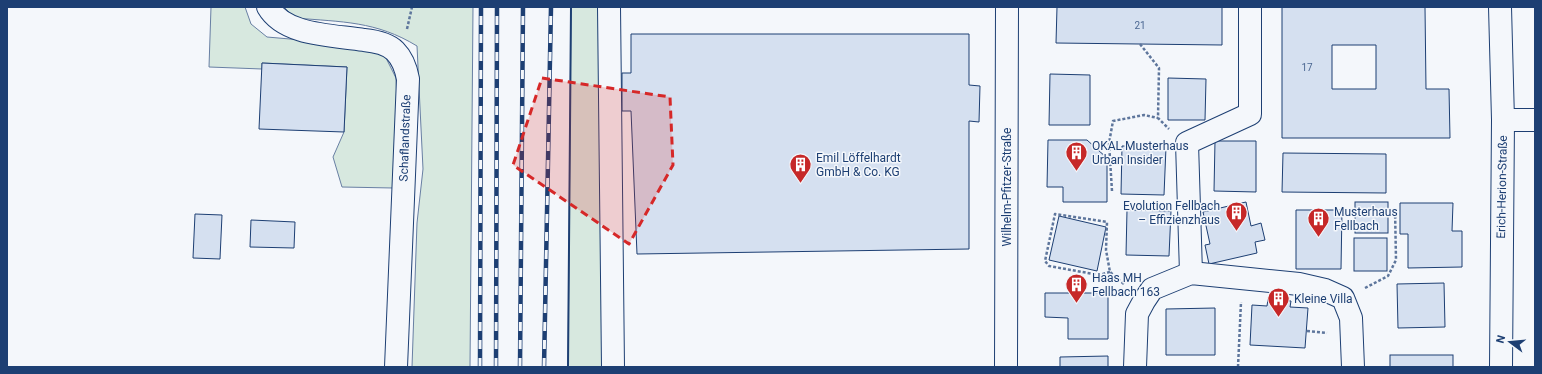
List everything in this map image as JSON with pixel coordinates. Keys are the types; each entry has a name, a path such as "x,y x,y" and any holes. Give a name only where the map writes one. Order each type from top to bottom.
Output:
{"street":[{"name":"Schaflandstraße","path":"268,7 273,16 295,29 380,42 394,50 405,65 408,79 396,367"},
{"path":"610,7 613,367"},
{"name":"Wilhelm-Pfitzer-Straße","path":"1006,367 1007,7"},
{"path":"1191,273 1187,142 1250,114 1250,7"},
{"name":"Erich-Herion-Straße","path":"1500,7 1503,120 1501,367"},
{"path":"1503,120 1535,120"},
{"path":"1135,367 1137,314 1144,301 1152,289 1191,273 1299,284 1325,290 1344,298 1351,318 1353,367"}],"path":[{"path":"1140,44 1159,68 1158,118"},
{"path":"1112,191 1109,143 1113,121 1144,115 1158,118 1187,142"},
{"path":"1344,298 1388,276 1396,260 1395,208"},
{"path":"1110,272 1099,275 1049,266 1045,261 1055,214 1107,222 1106,250 1110,272 1144,301"},
{"path":"1238,367 1241,300"}],"highlighted area":[{"path":"542,78 670,97 673,165 629,244 513,165"}],"shaded area":[{"path":"211,7 245,7 251,24 267,37 359,45 383,52 396,78 398,126 393,188 342,187 333,157 344,132 347,67 262,63 262,69 209,67"},
{"path":"284,7 473,7 470,367 412,367 417,223 423,169 417,46 402,38 373,27 343,22 295,18"},
{"path":"571,7 609,7 606,367 568,367"}],"building":[{"path":"1057,7 1222,7 1222,45 1056,43"},
{"path":"1282,7 1425,7 1426,89 1449,89 1450,138 1282,138","holes":["1332,45 1376,45 1376,89 1332,89"]},
{"name":"Emil Löffelhardt GmbH & Co. KG","path":"631,34 969,34 969,85 980,86 979,122 969,121 969,249 637,254 631,111 622,111 622,73 631,73"},
{"path":"262,63 347,67 344,132 259,129"},
{"path":"1050,74 1090,75 1090,125 1049,125"},
{"path":"1168,78 1206,79 1205,120 1168,120"},
{"name":"OKAL Musterhaus Urban Insider","path":"1048,140 1087,140 1107,158 1107,202 1063,202 1063,187 1047,187"},
{"path":"1215,141 1256,141 1256,192 1214,191"},
{"path":"1122,146 1166,147 1164,195 1121,194"},
{"path":"1283,153 1386,154 1386,193 1282,192"},
{"name":"Evolution Fellbach – Effizienzhaus","path":"1246,202 1251,226 1261,223 1265,240 1255,242 1257,253 1209,264 1205,245 1210,244 1203,212"},
{"path":"1355,202 1388,202 1388,233 1355,233"},
{"path":"1400,203 1453,203 1452,231 1462,231 1462,267 1408,268 1408,234 1400,234"},
{"path":"1127,210 1171,211 1169,256 1126,255"},
{"name":"Musterhaus Fellbach","path":"1296,210 1342,210 1341,269 1296,269"},
{"path":"195,214 222,215 220,259 193,258"},
{"path":"1059,216 1106,227 1097,271 1049,260"},
{"path":"251,220 295,222 294,248 250,247"},
{"path":"1354,238 1387,238 1387,271 1354,271"},
{"path":"1444,283 1445,327 1398,328 1397,284"},
{"name":"Haas MH Fellbach 163","path":"1045,293 1108,293 1108,339 1068,339 1068,318 1045,317"},
{"name":"Kleine Villa","path":"1268,299 1291,301 1290,307 1308,308 1305,348 1250,345 1252,305 1267,306"},
{"path":"1215,308 1215,355 1166,355 1166,309"},
{"path":"1390,355 1453,355 1453,367 1390,367"},
{"path":"1108,356 1108,367 1060,367 1060,357"}],"railway":[{"path":"480,367 481,7"},
{"path":"496,367 497,7"},
{"path":"520,367 523,7"},
{"path":"544,367 551,7"}],"wall":[{"path":"568,367 571,7"}],"place":[{"name":"OKAL Musterhaus Urban Insider","path":"1077,172"},
{"name":"Emil Löffelhardt GmbH & Co. KG","path":"801,184"},
{"name":"Evolution Fellbach – Effizienzhaus","path":"1236,232"},
{"name":"Musterhaus Fellbach","path":"1319,238"},
{"name":"Haas MH Fellbach 163","path":"1077,304"},
{"name":"Kleine Villa","path":"1279,318"}]}
